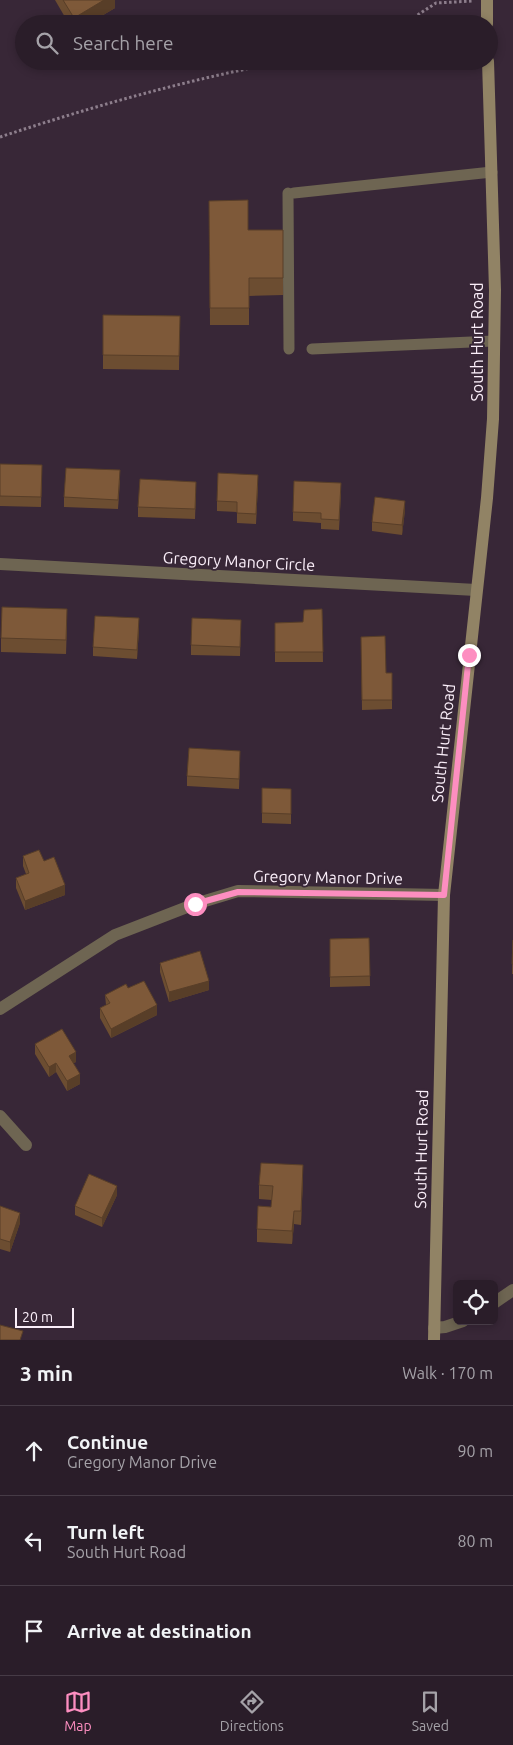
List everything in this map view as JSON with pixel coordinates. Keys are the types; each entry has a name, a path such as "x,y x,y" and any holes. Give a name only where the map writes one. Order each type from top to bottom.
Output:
{"street":[{"path":"487,0 487,15"},
{"name":"South Hurt Road","path":"434,1334 444,895 493,419 492,172 488,70"},
{"name":"Gregory Manor Circle","path":"0,564 476,590"},
{"name":"Gregory Manor Drive","path":"0,1009 115,935 195,904 238,892 444,895"},
{"path":"0,1116 26,1145"},
{"path":"498,1300 513,1290"},
{"path":"434,1334 453,1324"}],"lane":[{"path":"289,349 291,193 492,172"},
{"path":"312,349 494,342"}],"path":[{"path":"418,15 436,3 480,0"},
{"path":"0,137 75,112 241,70"}],"building":[{"path":"63,0 104,0 79,15 72,15"},
{"path":"248,200 248,230 283,230 283,278 249,278 249,308 210,308 209,201"},
{"path":"103,315 180,316 179,356 103,355"},
{"path":"0,464 42,465 41,497 0,496"},
{"path":"66,468 120,470 118,500 64,497"},
{"path":"218,473 258,475 256,514 237,513 237,502 217,501"},
{"path":"140,479 196,482 195,509 138,507"},
{"path":"294,481 341,483 339,520 321,519 321,513 293,512"},
{"path":"375,497 405,501 402,525 372,522"},
{"path":"2,607 67,609 66,640 1,638"},
{"path":"322,609 323,652 275,652 275,623 303,622 304,610"},
{"path":"95,616 139,618 137,650 93,647"},
{"path":"192,618 241,620 240,647 191,645"},
{"path":"385,636 386,673 392,673 392,700 362,700 361,637"},
{"path":"189,748 240,751 239,779 187,776"},
{"path":"262,788 291,789 291,814 262,813"},
{"path":"39,850 44,861 54,857 65,885 25,901 16,878 29,873 23,856"},
{"path":"369,938 370,976 330,977 330,939"},
{"path":"200,951 209,981 169,992 160,963"},
{"path":"144,981 157,1005 111,1029 100,1008 110,1003 105,995 126,984 128,988"},
{"path":"62,1029 76,1052 69,1056 80,1074 67,1081 56,1063 49,1067 35,1044"},
{"path":"261,1163 303,1165 301,1211 294,1211 292,1231 257,1229 258,1206 271,1207 273,1186 259,1185"},
{"path":"89,1174 117,1186 102,1218 75,1206"},
{"path":"0,1206 20,1213 10,1242 0,1239"},
{"path":"0,1325 23,1331 20,1340 0,1340"}],"route":[{"path":"195,904 238,892 444,895 469,655"}]}
